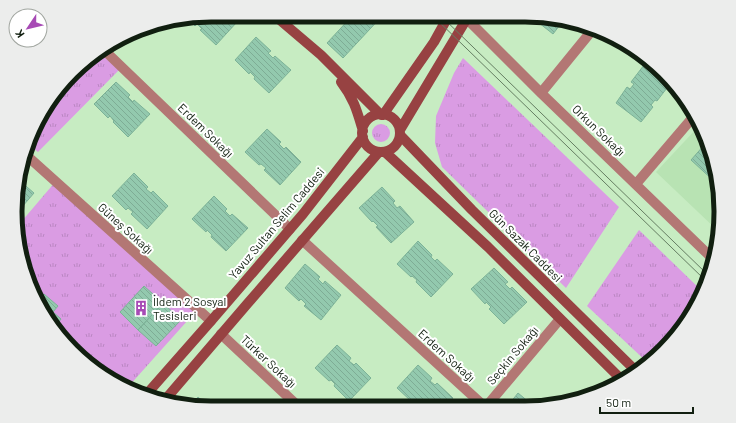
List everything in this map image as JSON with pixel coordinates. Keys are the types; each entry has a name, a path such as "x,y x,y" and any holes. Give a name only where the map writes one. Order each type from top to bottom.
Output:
{"street":[{"path":"282,22 321,55 382,115"},
{"path":"382,115 434,42 445,22"},
{"path":"400,132 463,22"},
{"name":"Orkun Sokağı","path":"471,22 541,93 709,255"},
{"path":"541,93 590,34"},
{"name":"Erdem Sokağı","path":"107,54 290,229"},
{"path":"321,55 349,92 357,110 365,143 369,147 382,152 391,150 399,141 400,132 398,124 394,120 389,116 382,115 372,117 367,121 364,126 363,134"},
{"path":"636,184 690,120"},
{"name":"Gün Sazak Caddesi","path":"400,132 478,216 632,367"},
{"name":"Yavuz Sultan Selim Caddesi","path":"150,391 303,214 363,134"},
{"path":"168,396 302,240 382,152"},
{"path":"382,152 488,247 618,376"},
{"name":"Güneş Sokağı","path":"29,158 211,321"},
{"name":"Erdem Sokağı","path":"302,240 477,401"},
{"name":"Seçkin Sokağı","path":"491,401 560,319"},
{"name":"Türker Sokağı","path":"221,334 293,401"}],"shaded area":[{"path":"695,130 708,162 714,199 714,227 656,172"}],"green space":[{"path":"103,56 119,70 38,152 33,148 36,139 54,106 69,87 87,69"},
{"path":"463,58 619,207 566,288 442,167 435,143 436,116 454,73"},
{"path":"381,124 387,127 390,133 387,139 381,142 375,139 372,133 375,127"},
{"path":"56,181 197,310 132,383 117,376 96,362 69,336 47,306 36,284 28,261 22,221"},
{"path":"639,230 698,287 689,306 675,327 644,359 587,306"}],"building":[{"path":"237,22 216,45 200,30 202,29 197,24 195,26 192,23"},
{"path":"346,22 376,22 343,58 327,43"},
{"path":"538,22 559,26 553,34"},
{"path":"256,37 271,51 268,53 273,58 275,56 291,70 269,93 254,79 255,77 250,72 249,74 235,60"},
{"path":"644,65 667,87 657,101 655,100 651,105 653,107 641,122 616,103 627,87 630,89 634,84 631,82"},
{"path":"116,82 130,95 128,97 133,102 134,100 150,114 128,137 113,122 114,121 110,116 108,118 94,104"},
{"path":"267,129 281,142 279,144 284,149 286,147 301,162 280,185 264,170 266,168 261,164 259,165 245,152"},
{"path":"703,147 708,162 710,178 691,160"},
{"path":"134,173 148,187 146,189 151,193 153,191 168,206 147,229 131,214 133,212 128,208 126,210 112,196"},
{"path":"24,185 34,193 22,207"},
{"path":"382,187 395,201 393,203 397,208 400,206 414,222 391,243 376,227 378,226 373,221 372,222 359,208"},
{"path":"214,196 227,209 225,211 230,216 232,214 248,228 226,251 211,237 212,235 207,230 206,232 192,219"},
{"path":"418,241 432,255 431,257 435,261 437,259 453,274 431,297 416,282 417,280 412,276 411,277 397,264"},
{"path":"305,264 320,277 318,279 323,284 325,281 341,295 321,320 304,306 306,304 301,299 299,301 285,288"},
{"path":"494,268 508,282 505,284 510,289 512,287 527,302 504,324 489,309 491,307 486,302 485,304 471,289"},
{"name":"İldem 2 Sosyal Tesisleri","path":"144,286 163,303 138,330 120,312"},
{"path":"44,294 58,306 53,312 61,319 58,323 47,306 42,296"},
{"path":"163,303 181,320 156,346 138,330"},
{"path":"337,345 351,358 349,361 354,365 356,363 371,378 349,401 334,386 335,384 331,380 329,381 315,368"},
{"path":"418,365 432,378 430,381 435,385 437,383 453,398 450,401 411,401 397,388"},
{"path":"518,393 528,401 524,401 512,401"},
{"path":"198,397 202,401 199,401 195,400"}],"tram line":[{"path":"439,22 702,277"},
{"path":"447,22 704,271"}],"place":[{"name":"İldem 2 Sosyal Tesisleri","path":"141,308"}]}
